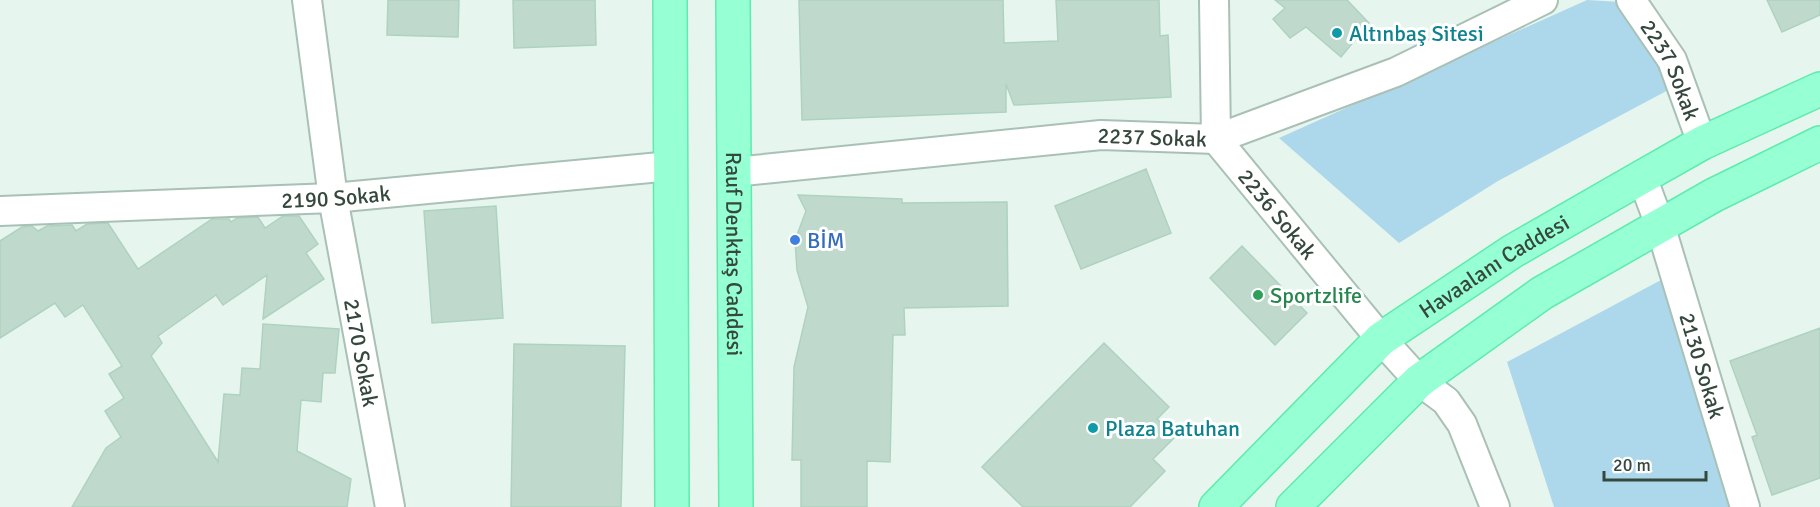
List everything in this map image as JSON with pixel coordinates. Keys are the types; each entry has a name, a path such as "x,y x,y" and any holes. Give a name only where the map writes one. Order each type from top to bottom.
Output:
{"main road":[{"path":"670,0 672,507"},
{"name":"Rauf Denktaş Caddesi","path":"733,0 736,507"},
{"name":"Havaalanı Caddesi","path":"1216,507 1381,339 1513,251 1642,177 1702,143 1820,88"},
{"path":"1293,507 1419,381 1542,293 1714,195 1820,143"}],"street":[{"name":"2170 Sokak","path":"307,0 333,198 390,507"},
{"path":"1214,0 1216,139"},
{"name":"2237 Sokak","path":"734,172 1101,135 1216,139 1396,72 1543,0"},
{"name":"2237 Sokak","path":"1631,0 1672,60 1702,143"},
{"name":"2236 Sokak","path":"1216,139 1381,339 1419,381 1446,401 1462,424 1495,507"},
{"name":"2190 Sokak","path":"0,211 333,198 671,166"},
{"name":"2130 Sokak","path":"1642,177 1660,225 1745,507"}],"shaded area":[{"path":"1587,0 1621,2 1672,88 1498,181 1399,243 1279,138"},
{"path":"1661,280 1729,507 1554,507 1507,362"}],"building":[{"path":"388,0 459,0 458,37 387,35"},
{"path":"513,0 595,0 596,45 514,48"},
{"path":"799,0 1003,0 1004,43 1058,41 1056,0 1159,0 1160,36 1168,35 1171,97 1014,105 1006,84 1006,112 802,120"},
{"name":"Altınbaş Sitesi","path":"1275,0 1347,0 1369,23 1341,57 1306,27 1290,38 1273,19 1285,8"},
{"path":"1767,0 1820,0 1820,15 1782,32"},
{"path":"1146,169 1171,233 1081,269 1055,206"},
{"path":"798,195 902,199 902,203 1007,202 1008,306 904,308 905,335 893,335 890,462 867,461 867,507 801,507 801,460 792,460 794,367 808,307 797,270 795,240 806,211"},
{"path":"496,206 503,318 432,323 424,211"},
{"path":"283,216 299,216 318,244 306,253 324,279 263,319 267,275 223,305 216,295 158,336 162,343 151,356 218,462 224,394 240,395 242,368 260,369 263,324 339,329 335,373 323,373 321,402 301,400 297,451 351,479 347,507 72,507 106,448 121,437 105,411 124,398 109,374 122,366 83,305 65,317 55,303 0,338 0,241 22,227 32,226 38,231 47,226 72,225 76,231 87,224 108,223 138,269 212,219 229,219 231,222 237,218 258,217 265,228"},
{"name":"Sportzlife","path":"1242,246 1307,313 1275,345 1210,278"},
{"path":"1820,328 1820,478 1772,495 1752,437 1757,435 1730,361"},
{"name":"Plaza Batuhan","path":"1104,343 1169,407 1157,419 1175,437 1153,459 1165,471 1130,507 1023,507 982,467"},
{"path":"514,344 625,346 621,507 511,507"}],"place":[{"name":"Altınbaş Sitesi","path":"1337,33"},
{"name":"BİM","path":"795,240"},
{"name":"Sportzlife","path":"1258,295"},
{"name":"Plaza Batuhan","path":"1093,428"}]}
